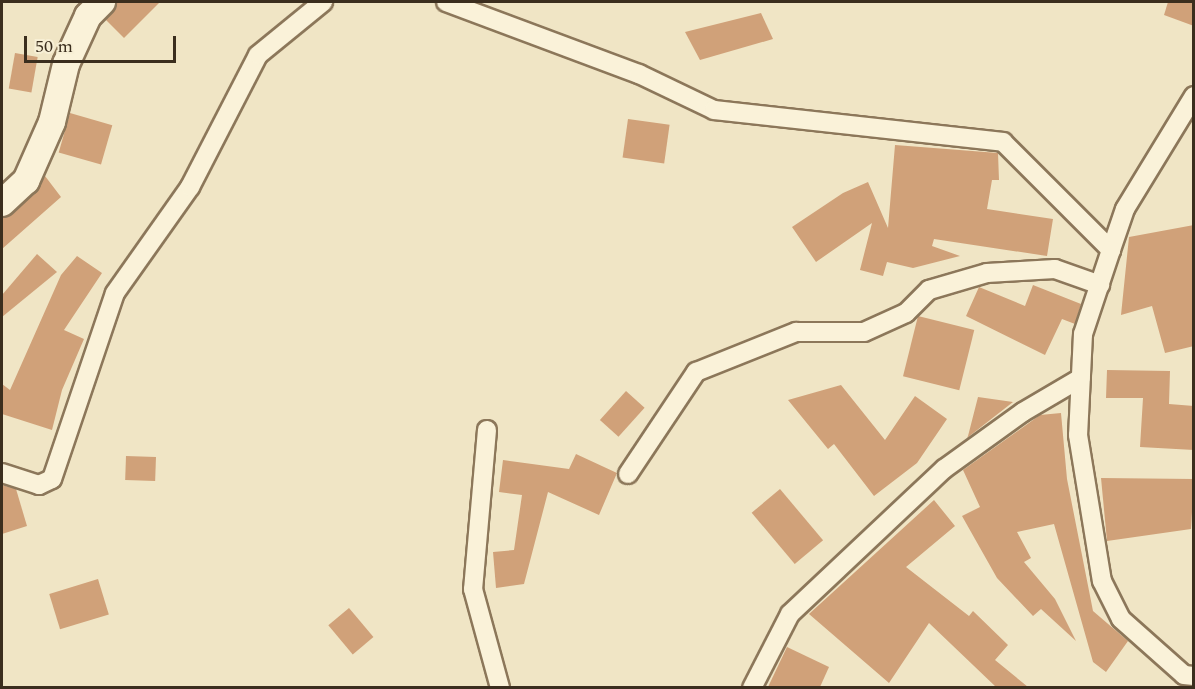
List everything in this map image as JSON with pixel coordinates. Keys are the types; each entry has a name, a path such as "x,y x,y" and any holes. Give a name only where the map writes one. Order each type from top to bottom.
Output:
{"street":[{"path":"2,203 27,181 52,122 66,64 88,16 102,2"},
{"path":"2,473 39,486 52,479 115,293 190,187 258,55 322,2"},
{"path":"446,2 639,74 714,110 1003,142 1111,250"},
{"path":"1194,96 1125,209 1083,334 1078,435 1102,581 1121,619 1184,675 1194,676"},
{"path":"628,474 696,372 707,367 796,332 864,332 906,314 929,290 987,273 1055,269 1100,285"},
{"path":"752,687 790,614 944,469 1023,412 1081,378"},
{"path":"487,430 473,589 500,687"}],"building":[{"path":"117,2 160,2 124,38 106,20"},
{"path":"1168,2 1194,2 1194,26 1164,15"},
{"path":"761,13 773,39 700,60 685,32"},
{"path":"15,53 38,57 31,92 9,88"},
{"path":"70,113 112,125 101,165 59,152"},
{"path":"628,119 670,125 664,163 623,158"},
{"path":"895,145 998,153 999,180 992,180 987,209 1053,219 1047,256 934,239 932,246 960,256 913,268 887,262 883,276 860,270 872,223 816,262 792,227 843,193 868,182 888,228"},
{"path":"45,176 61,197 2,249 2,218 36,192"},
{"path":"1194,225 1194,346 1165,353 1152,306 1121,315 1129,237"},
{"path":"37,254 57,272 2,317 2,295"},
{"path":"77,256 102,273 64,330 84,339 62,390 52,430 2,414 2,384 10,390 61,275"},
{"path":"1033,285 1081,304 1075,324 1062,319 1045,355 966,316 979,287 1025,306"},
{"path":"918,316 974,330 959,390 903,376"},
{"path":"1107,370 1170,371 1169,404 1194,406 1194,450 1140,447 1143,398 1106,398"},
{"path":"841,385 885,440 915,396 947,419 917,463 874,496 834,444 828,449 788,400"},
{"path":"626,391 645,408 618,437 600,420"},
{"path":"978,397 1013,402 967,438 968,436"},
{"path":"1061,413 1067,479 1093,611 1128,641 1106,672 1093,662 1054,524 1017,532 1031,558 1024,562 1055,599 1076,641 1041,609 1033,616 997,578 962,516 980,507 963,470 1040,415"},
{"path":"576,454 617,473 599,515 548,492 524,584 496,588 493,552 514,550 522,495 499,492 503,460 569,469"},
{"path":"126,456 156,457 155,481 125,480"},
{"path":"1101,478 1194,479 1191,529 1107,541"},
{"path":"2,485 16,489 27,526 2,534"},
{"path":"780,489 823,540 795,564 752,513"},
{"path":"934,500 955,526 906,567 969,616 973,611 1008,645 995,660 1028,687 996,687 929,623 889,683 809,614"},
{"path":"98,579 109,614 60,629 49,594"},
{"path":"349,608 373,637 353,654 328,625"},
{"path":"787,647 829,667 820,687 768,687"}]}
